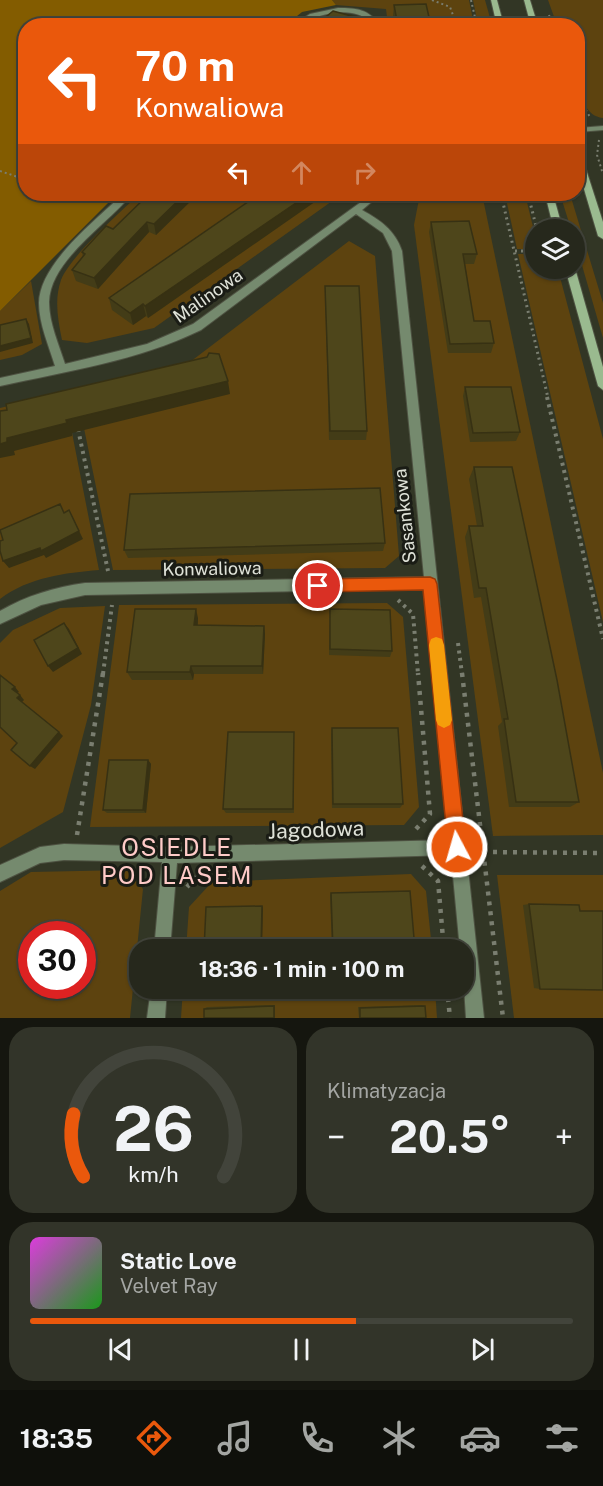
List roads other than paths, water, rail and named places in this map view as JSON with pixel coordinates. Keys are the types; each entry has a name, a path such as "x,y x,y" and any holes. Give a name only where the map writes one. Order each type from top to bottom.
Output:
{"main road":[{"path":"494,0 499,18"},
{"path":"527,0 533,18"},
{"path":"585,180 603,236"},
{"path":"551,201 556,219"},
{"path":"573,279 603,386"}],"street":[{"path":"303,18 318,12 354,11 369,15 371,18"},
{"path":"585,129 603,128"},
{"path":"61,368 46,314 45,290 60,262 121,201"},
{"name":"Malinowa","path":"0,382 137,351 177,338 197,327 367,201"},
{"name":"Sasankowa","path":"355,210 388,230 394,238 397,251 475,1018"},
{"name":"Konwaliowa","path":"0,618 34,600 57,593 85,589 430,584"},
{"name":"Jagodowa","path":"0,874 40,855 64,852 170,855 457,847"},
{"path":"163,939 170,855"},
{"path":"156,1018 158,999"}],"district":[{"name":"OSIEDLE POD LASEM","path":"177,862"}]}
